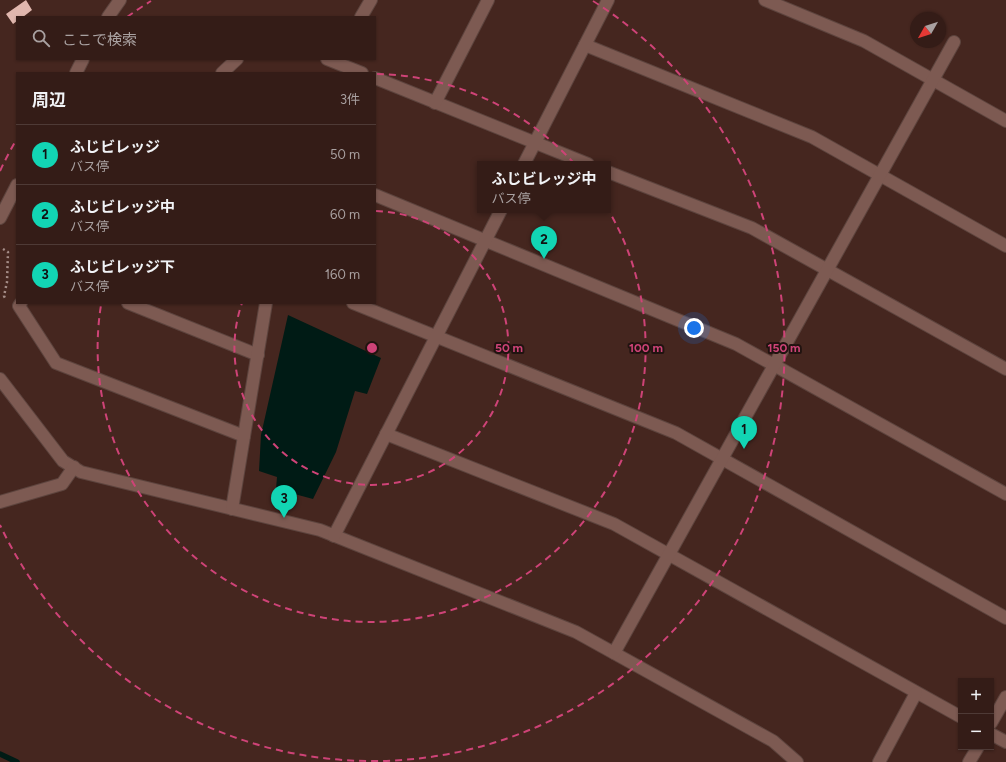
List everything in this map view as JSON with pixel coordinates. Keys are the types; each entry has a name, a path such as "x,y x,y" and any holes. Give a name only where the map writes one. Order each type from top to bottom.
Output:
{"street":[{"path":"109,16 120,0"},
{"path":"362,16 371,0"},
{"path":"435,103 488,0"},
{"path":"526,161 608,0"},
{"path":"765,0 864,41 1006,121"},
{"path":"614,653 954,42"},
{"path":"585,45 812,137 1006,246"},
{"path":"76,72 82,60"},
{"path":"223,72 236,60"},
{"path":"333,60 360,72"},
{"path":"376,78 580,161"},
{"path":"611,173 752,228 1006,369"},
{"path":"0,218 16,187"},
{"path":"376,194 736,344 1006,494"},
{"path":"334,536 500,213"},
{"path":"20,304 19,306 56,363 244,436"},
{"path":"130,304 258,355"},
{"path":"232,509 266,304"},
{"path":"356,304 676,433 1006,618"},
{"path":"0,380 63,460 81,472 320,530 576,632 774,741 798,762"},
{"path":"386,434 614,524 958,715"},
{"path":"0,502 62,484 74,467"},
{"path":"879,762 916,693"},
{"path":"994,718 1006,697"},
{"path":"994,736 1006,742"},
{"path":"969,762 976,750"}],"path":[{"path":"3,250 8,252 7,282 4,296"}],"water":[{"path":"288,315 381,358 367,394 355,391 336,452 313,499 276,489 277,477 259,471 261,435"}],"building":[{"path":"26,0 32,10 24,16 16,16 16,22 13,24 6,14"}],"waterway":[{"path":"0,754 17,762"}],"place":[{"name":"ふじビレッジ中","path":"544,259"},
{"name":"ふじビレッジ","path":"744,449"},
{"name":"ふじビレッジ下","path":"284,518"}]}
